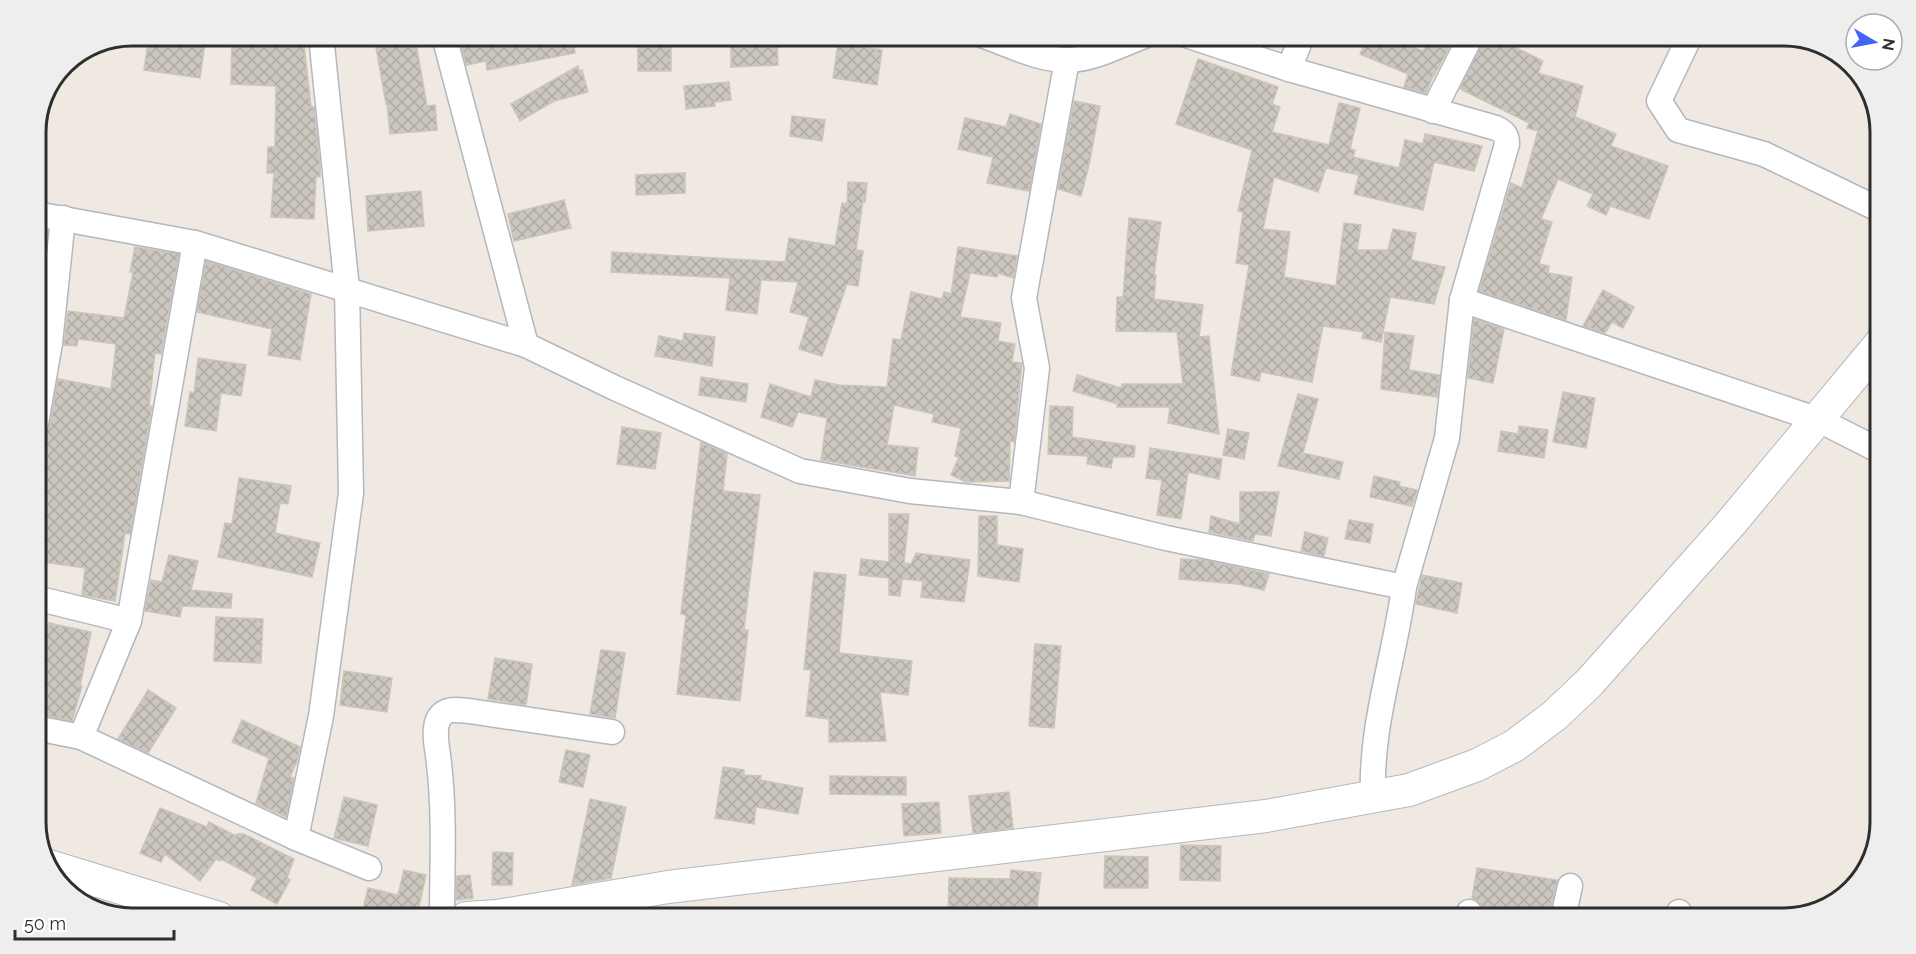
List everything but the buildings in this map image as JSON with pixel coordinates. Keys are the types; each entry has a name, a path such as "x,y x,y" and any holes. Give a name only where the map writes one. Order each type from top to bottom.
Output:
{"street":[{"path":"296,838 321,716 351,493 347,289 322,46"},
{"path":"447,46 526,345"},
{"path":"1014,46 1047,57 1067,60 1089,57 1118,46"},
{"path":"1219,46 1289,69 1496,128 1507,136 1507,144 1462,300 1447,438 1404,587 1377,722 1372,776 1373,797"},
{"path":"1289,69 1298,46"},
{"path":"1433,111 1466,46"},
{"path":"1685,46 1659,101 1678,130 1764,154 1869,205"},
{"path":"1021,502 1037,368 1024,298 1067,60"},
{"path":"47,216 195,243 526,345 615,388 800,471 910,491 1021,502 1166,538 1404,587"},
{"path":"47,317 63,218"},
{"path":"81,737 129,621 195,243"},
{"path":"1462,300 1819,420 1869,446"},
{"path":"548,908 668,887 1266,816 1409,790 1477,765 1514,746 1554,716 1589,683 1819,420 1869,357"},
{"path":"47,601 129,621"},
{"path":"442,908 441,782 436,734 441,716 448,710 469,711 612,732"},
{"path":"47,730 81,737 296,838 369,868"},
{"path":"62,870 186,908"},
{"path":"1565,908 1570,886"}]}
